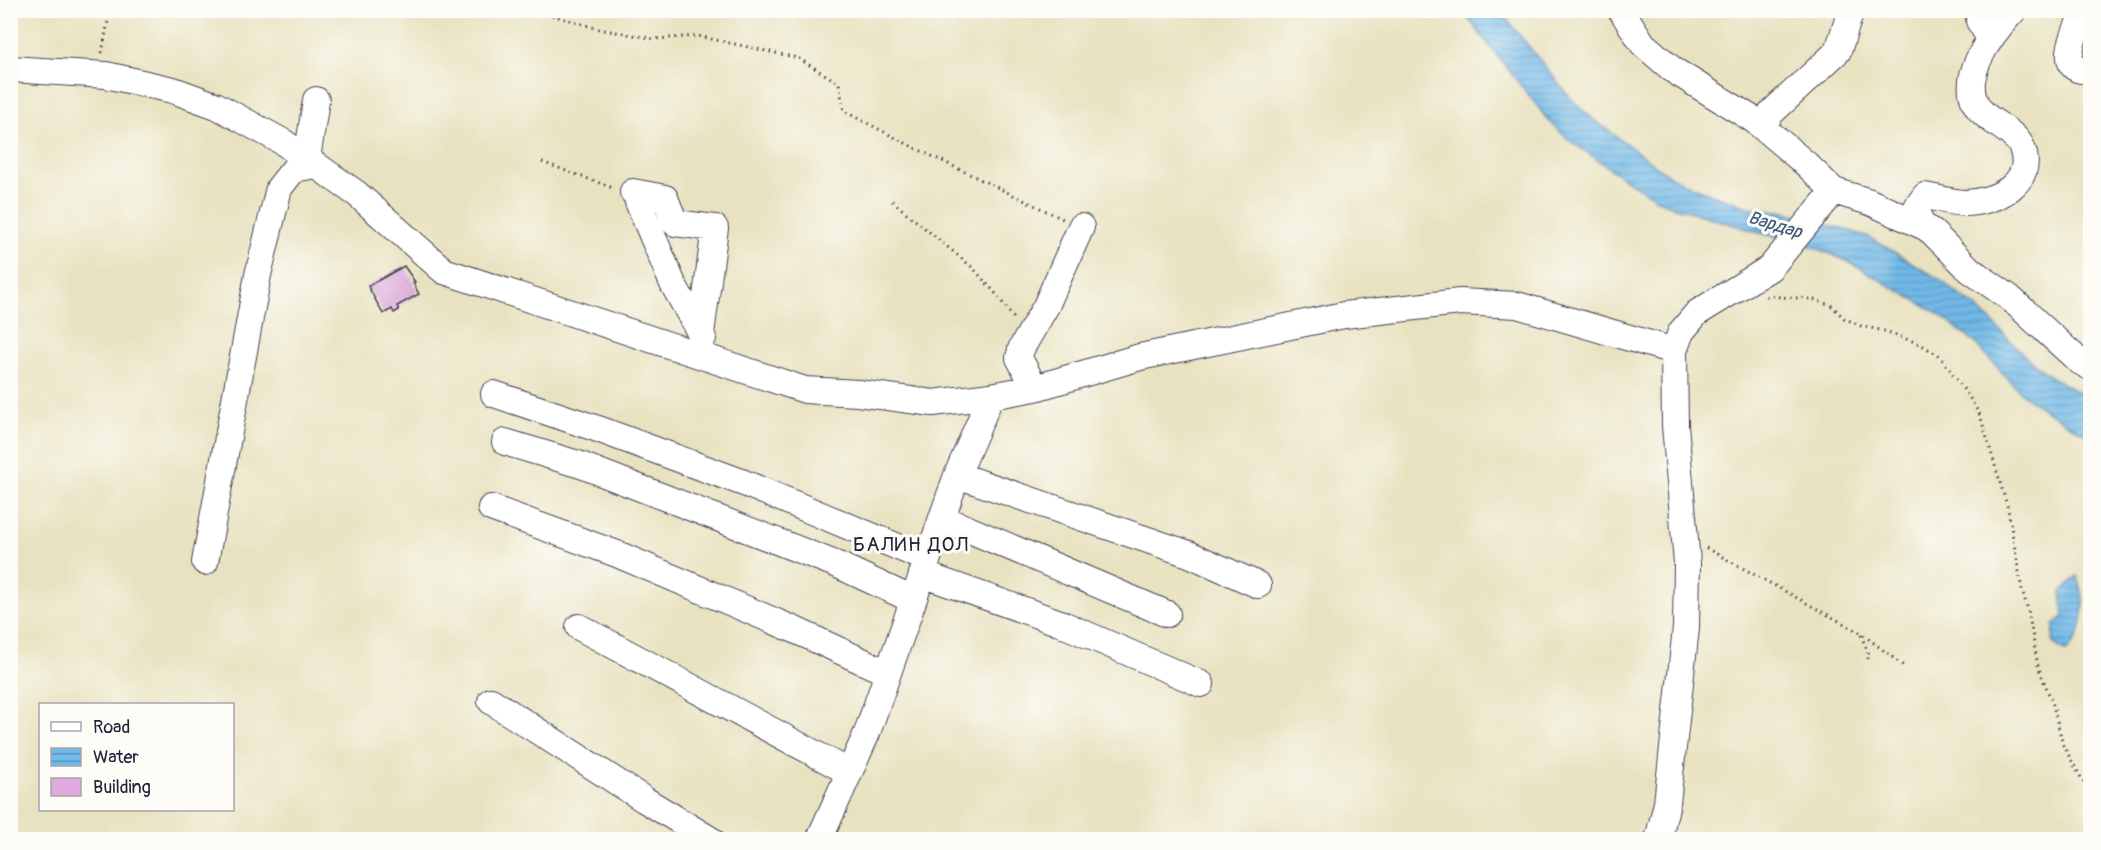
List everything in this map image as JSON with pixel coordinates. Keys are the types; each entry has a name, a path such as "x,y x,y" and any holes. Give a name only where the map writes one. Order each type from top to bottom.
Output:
{"street":[{"path":"1621,10 1643,44 1673,70 1762,126 1834,191 1870,202 1932,232 1970,270 2010,298 2079,361 2091,367"},
{"path":"1762,126 1772,113 1838,51 1851,10"},
{"path":"1980,10 1979,21 1990,38"},
{"path":"1870,202 1925,196 1964,203 1984,200 2009,189 2024,172 2025,164 2021,146 1982,112 1976,104 1972,86 1977,63 1990,38 2014,10"},
{"path":"2085,10 2074,33 2070,53 2073,65 2077,68 2091,70"},
{"path":"10,69 98,74 173,90 217,106 283,142 357,194 444,271 805,390 858,393 933,402 992,396 1035,388 1140,357 1344,315 1460,302 1517,305 1674,351"},
{"path":"311,162 316,100"},
{"path":"205,562 258,275 279,188 294,169 311,162"},
{"path":"1658,840 1667,803 1686,628 1687,563 1675,425 1674,351 1681,332 1697,313 1770,268 1834,191"},
{"path":"1920,225 1917,207 1925,196"},
{"path":"701,334 715,228 675,223 665,198 636,197 674,284 708,350 729,366"},
{"path":"1035,388 1019,358 1027,336 1046,306 1081,227"},
{"path":"494,394 598,429 744,483 925,566 1201,684"},
{"path":"819,840 867,733 957,475 992,396"},
{"path":"505,442 562,459 666,498 838,565 914,600"},
{"path":"957,475 1189,554 1258,585"},
{"path":"491,508 617,554 795,630 888,674"},
{"path":"942,518 1167,614"},
{"path":"579,627 849,772"},
{"path":"491,701 645,801 711,840"}],"path":[{"path":"98,74 110,10"},
{"path":"535,10 599,29 655,39 698,36 798,58 839,83 844,111 913,147 1081,227"},
{"path":"542,162 636,197"},
{"path":"892,201 973,267 998,295 1027,336"},
{"path":"1764,296 1813,299 1832,306 1844,318 1861,326 1885,331 1920,344 1941,356 1969,397 1980,415 2008,509 2038,666 2053,705 2064,745 2088,790"},
{"path":"1684,537 1861,633 1905,667"},
{"path":"1861,633 1868,659"}],"water":[{"name":"Вардар","path":"1462,11 1500,11 1573,101 1594,120 1669,175 1693,187 1747,207 1786,212 1869,237 1936,277 1981,311 2027,358 2053,378 2090,399 2090,437 2022,394 1974,342 1936,312 1849,262 1798,242 1672,206 1622,177 1569,140 1548,120"},
{"path":"2077,576 2082,595 2083,616 2078,636 2066,652 2053,643 2054,625 2064,616 2061,592"}],"building":[{"path":"404,266 415,282 413,283 419,294 397,306 399,310 394,313 392,309 383,314 368,286"}],"district":[{"name":"БАЛИН ДОЛ","path":"911,544"}]}
